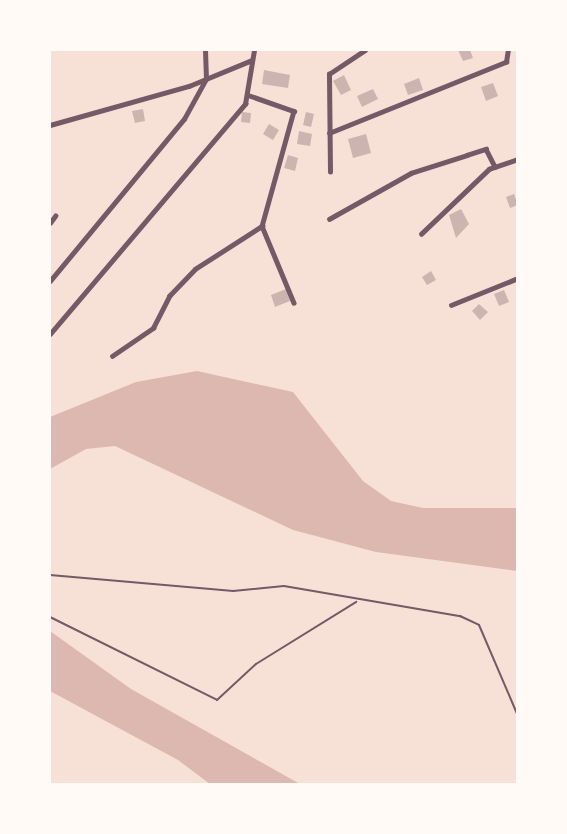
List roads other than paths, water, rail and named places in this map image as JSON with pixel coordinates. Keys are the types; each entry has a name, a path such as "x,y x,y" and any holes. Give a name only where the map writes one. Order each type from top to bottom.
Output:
{"street":[{"path":"50,281 170,137 206,79 206,50"},
{"path":"50,334 248,95 254,50"},
{"path":"330,172 329,74 365,50"},
{"path":"329,133 506,62 508,50"},
{"path":"50,125 206,79 252,60"},
{"path":"112,356 153,328 169,296 195,268 262,226 296,120 290,108 248,95"},
{"path":"329,219 411,173 486,149 495,167"},
{"path":"421,234 495,167 518,159"},
{"path":"50,223 55,216"},
{"path":"262,226 294,303"},
{"path":"451,305 518,278"}],"lane":[{"path":"50,575 233,591 284,586 356,602 460,616 479,625 518,716"},
{"path":"50,617 217,700 256,664 356,602"}]}
